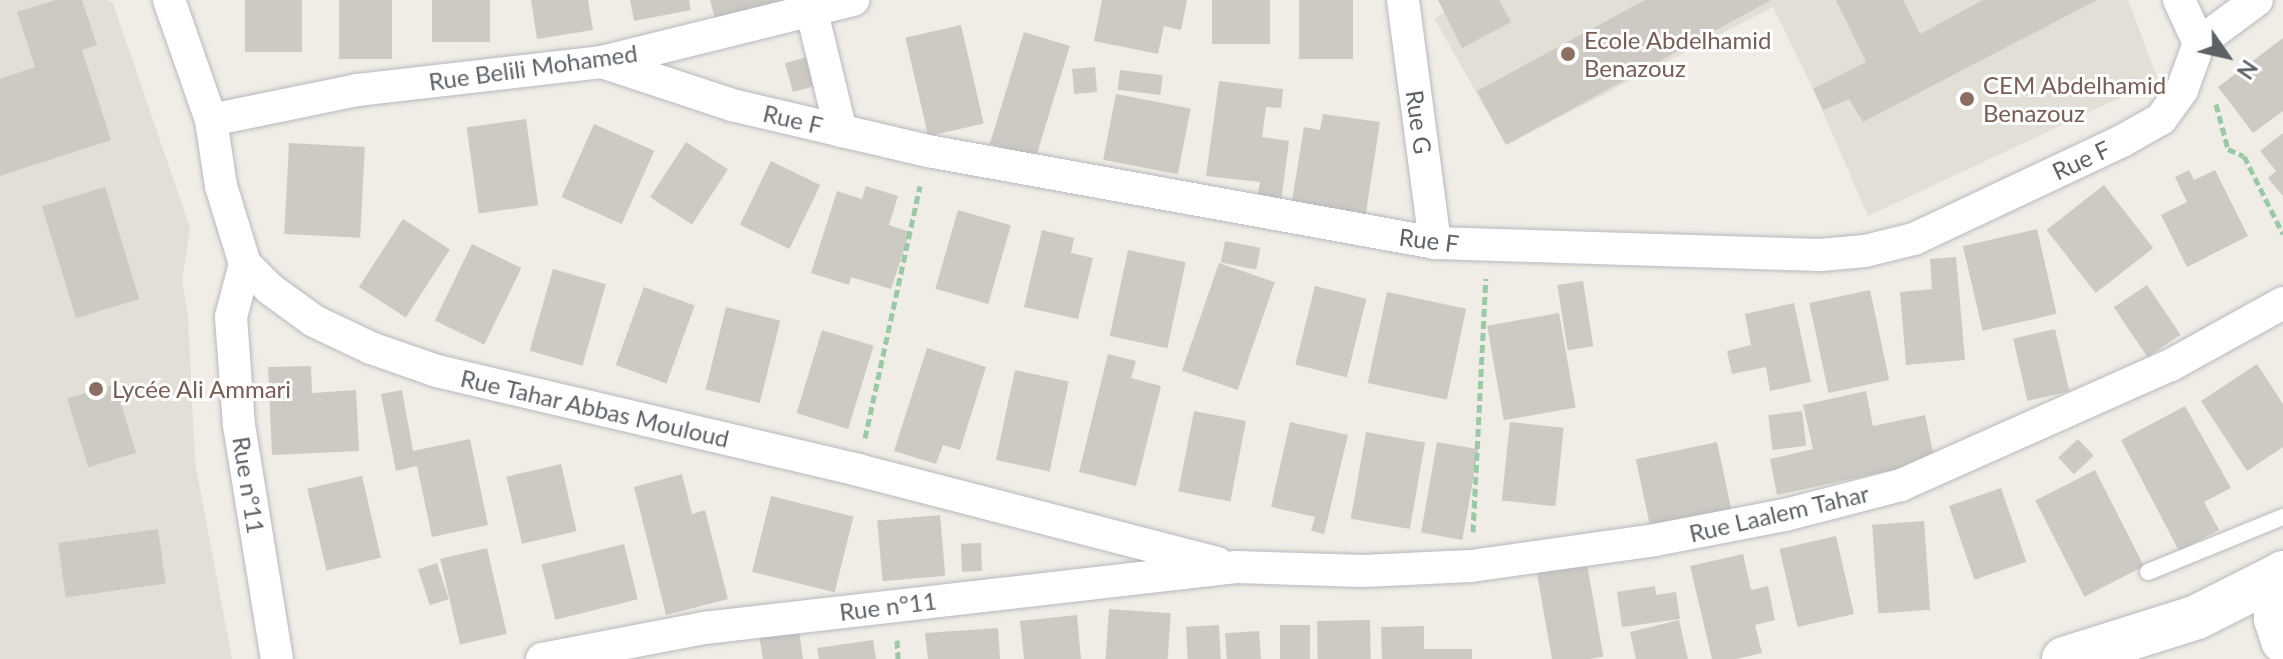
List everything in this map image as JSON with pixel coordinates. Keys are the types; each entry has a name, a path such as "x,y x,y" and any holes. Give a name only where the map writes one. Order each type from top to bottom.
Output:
{"main road":[{"path":"2282,574 2276,596 2276,619 2283,641"},
{"path":"2064,659 2197,617 2282,574"}],"street":[{"name":"Rue Tahar Abbas Mouloud","path":"169,0 211,120 221,186 245,264 270,289 314,321 371,348 424,367 858,470 1236,567"},
{"name":"Rue Belili Mohamed","path":"211,120 357,90 602,62 811,5 853,0"},
{"name":"Rue G","path":"1403,0 1435,243"},
{"path":"2179,0 2199,43 2257,0"},
{"path":"811,5 841,131"},
{"name":"Rue F","path":"602,62 732,105 928,151 1435,243 1820,255 1865,251 1914,239 2122,141 2161,119 2182,90 2199,43"},
{"name":"Rue n°11","path":"245,264 231,317 239,425 277,659"},
{"name":"Rue Laalem Tahar","path":"1236,567 1363,571 1471,566 1655,540 1785,515 1901,485 2171,365 2283,303"},
{"name":"Rue n°11","path":"542,659 704,628 1236,567"}],"lane":[{"path":"2148,572 2283,517"}],"path":[{"path":"2199,43 2228,149 2244,156 2283,234"},
{"path":"858,470 928,151"},
{"path":"1471,566 1487,245"}],"shaded area":[{"name":"Lycée Ali Ammari","path":"0,0 107,0 113,3 190,228 182,280 188,316 195,462 232,659 0,659"},
{"name":"CEM Abdelhamid Benazouz","path":"1467,0 2128,0 2158,80 1868,216 1813,89 1773,7 1506,145 1434,18"}],"building":[{"path":"55,0 82,0 97,45 82,50 111,140 0,176 0,79 35,67 17,12"},
{"path":"245,0 302,0 302,52 245,52"},
{"path":"339,0 392,0 392,59 339,59"},
{"path":"432,0 490,0 490,42 432,42"},
{"path":"531,0 588,0 593,30 537,39"},
{"path":"630,0 689,0 691,10 634,21"},
{"path":"710,0 804,0 718,30"},
{"path":"1102,0 1187,0 1181,30 1164,26 1158,54 1094,41"},
{"path":"1212,0 1270,0 1270,44 1212,44"},
{"path":"1299,0 1353,0 1353,59 1299,59"},
{"path":"1438,0 1499,0 1511,22 1462,48"},
{"path":"1645,0 1771,0 1506,145 1477,91"},
{"path":"1836,0 1903,0 1920,34 1983,0 2097,0 1863,122 1849,99 1823,110 1813,89 1866,62"},
{"path":"961,25 984,123 928,136 905,38"},
{"path":"1024,32 1070,46 1036,158 990,144"},
{"path":"2283,38 2283,111 2253,133 2218,87"},
{"path":"815,55 823,84 793,92 785,63"},
{"path":"1095,67 1097,92 1074,94 1072,69"},
{"path":"1120,70 1163,75 1160,95 1118,90"},
{"path":"1219,81 1283,89 1281,108 1266,107 1262,137 1289,141 1281,202 1257,199 1260,182 1206,176"},
{"path":"1116,94 1191,109 1178,174 1103,160"},
{"path":"1323,114 1380,122 1365,219 1291,207 1304,127 1320,130"},
{"path":"526,119 538,205 479,214 467,127"},
{"path":"594,124 654,151 622,224 561,197"},
{"path":"2283,133 2283,196 2268,178 2276,171 2260,151"},
{"path":"686,142 728,169 692,225 650,197"},
{"path":"289,143 365,147 360,238 284,234"},
{"path":"771,161 820,185 789,249 740,225"},
{"path":"2189,170 2194,180 2215,170 2248,236 2187,267 2161,215 2187,202 2175,177"},
{"path":"2104,185 2153,248 2096,293 2046,230"},
{"path":"866,186 898,196 889,225 910,232 891,289 851,277 849,285 811,273 837,191 862,199"},
{"path":"105,187 139,299 76,318 42,206"},
{"path":"958,210 1011,225 988,304 935,289"},
{"path":"403,219 450,249 406,317 359,287"},
{"path":"2037,229 2057,314 1983,331 1963,246"},
{"path":"1042,230 1074,238 1071,253 1093,258 1078,319 1024,307"},
{"path":"1225,241 1260,248 1256,269 1221,263"},
{"path":"472,244 521,268 484,345 435,320"},
{"path":"1128,250 1186,262 1167,348 1110,336"},
{"path":"1956,257 1965,360 1906,365 1900,292 1932,289 1930,259"},
{"path":"1219,263 1275,282 1238,390 1182,371"},
{"path":"553,269 606,284 582,366 530,351"},
{"path":"1583,281 1593,346 1568,350 1557,285"},
{"path":"2147,285 2181,335 2147,357 2114,307"},
{"path":"1315,286 1366,299 1347,377 1295,365"},
{"path":"644,287 695,305 666,383 616,365"},
{"path":"1870,290 1889,380 1828,393 1809,303"},
{"path":"1387,292 1466,309 1447,400 1368,383"},
{"path":"1794,303 1811,382 1770,391 1766,367 1732,374 1727,351 1751,345 1745,314"},
{"path":"726,307 780,321 760,403 705,389"},
{"path":"1559,313 1576,408 1504,420 1487,326"},
{"path":"2055,329 2069,391 2027,401 2013,339"},
{"path":"822,330 874,346 848,429 797,413"},
{"path":"927,348 986,367 960,450 943,445 936,464 894,451"},
{"path":"1108,354 1136,361 1131,378 1161,386 1136,486 1079,472"},
{"path":"2257,364 2283,404 2283,447 2247,471 2201,401"},
{"path":"311,366 312,393 356,390 359,451 272,455 268,367"},
{"path":"1015,370 1069,381 1050,471 996,460"},
{"path":"115,384 136,453 88,467 67,399"},
{"path":"402,390 413,451 470,439 488,525 432,537 417,466 396,471 381,394"},
{"path":"1866,391 1873,426 1925,415 1935,461 1777,495 1770,459 1813,449 1803,405"},
{"path":"2185,406 2231,488 2204,502 2219,530 2179,551 2121,440"},
{"path":"1194,411 1246,421 1230,502 1178,491"},
{"path":"1802,411 1806,446 1773,450 1768,415"},
{"path":"1290,422 1348,435 1324,534 1311,531 1315,517 1271,507"},
{"path":"1510,422 1564,428 1555,506 1502,501"},
{"path":"1366,432 1425,442 1410,529 1351,519"},
{"path":"2078,439 2094,456 2074,474 2058,457"},
{"path":"1437,442 1478,449 1462,540 1421,533"},
{"path":"1717,442 1732,510 1650,528 1636,459"},
{"path":"561,464 577,531 522,544 506,477"},
{"path":"2095,470 2144,566 2084,597 2035,500"},
{"path":"682,474 692,514 705,510 728,599 666,615 634,487"},
{"path":"362,476 381,558 326,570 307,489"},
{"path":"2001,488 2026,562 1974,580 1949,506"},
{"path":"771,496 853,517 835,592 752,572"},
{"path":"940,515 945,576 883,581 877,520"},
{"path":"1924,521 1930,610 1878,613 1872,525"},
{"path":"158,529 166,583 66,598 58,543"},
{"path":"1836,536 1854,614 1797,627 1779,549"},
{"path":"981,543 982,571 962,572 961,544"},
{"path":"624,544 638,599 555,620 542,565"},
{"path":"487,548 507,634 460,645 440,559"},
{"path":"1743,554 1751,590 1768,586 1775,620 1755,625 1762,653 1736,659 1712,659 1690,566"},
{"path":"437,563 449,599 430,605 418,569"},
{"path":"1587,564 1603,657 1552,659 1537,573"},
{"path":"1655,586 1656,595 1676,592 1680,619 1622,627 1617,592"},
{"path":"1109,609 1171,613 1168,659 1106,659"},
{"path":"1077,615 1081,659 1024,659 1020,621"},
{"path":"1370,620 1371,659 1318,659 1317,621"},
{"path":"1679,620 1688,659 1636,659 1630,632"},
{"path":"1219,625 1221,659 1188,659 1186,627"},
{"path":"1280,625 1310,625 1310,659 1280,659"},
{"path":"1424,626 1424,649 1472,649 1472,659 1382,659 1381,627"},
{"path":"998,628 1000,659 928,659 925,633"},
{"path":"799,630 803,659 763,659 759,635"},
{"path":"1259,631 1261,659 1227,659 1225,633"},
{"path":"873,640 876,659 819,659 817,648"}],"place":[{"name":"Ecole Abdelhamid Benazouz","path":"1568,54"},
{"name":"CEM Abdelhamid Benazouz","path":"1967,99"},
{"name":"Lycée Ali Ammari","path":"96,389"}]}
